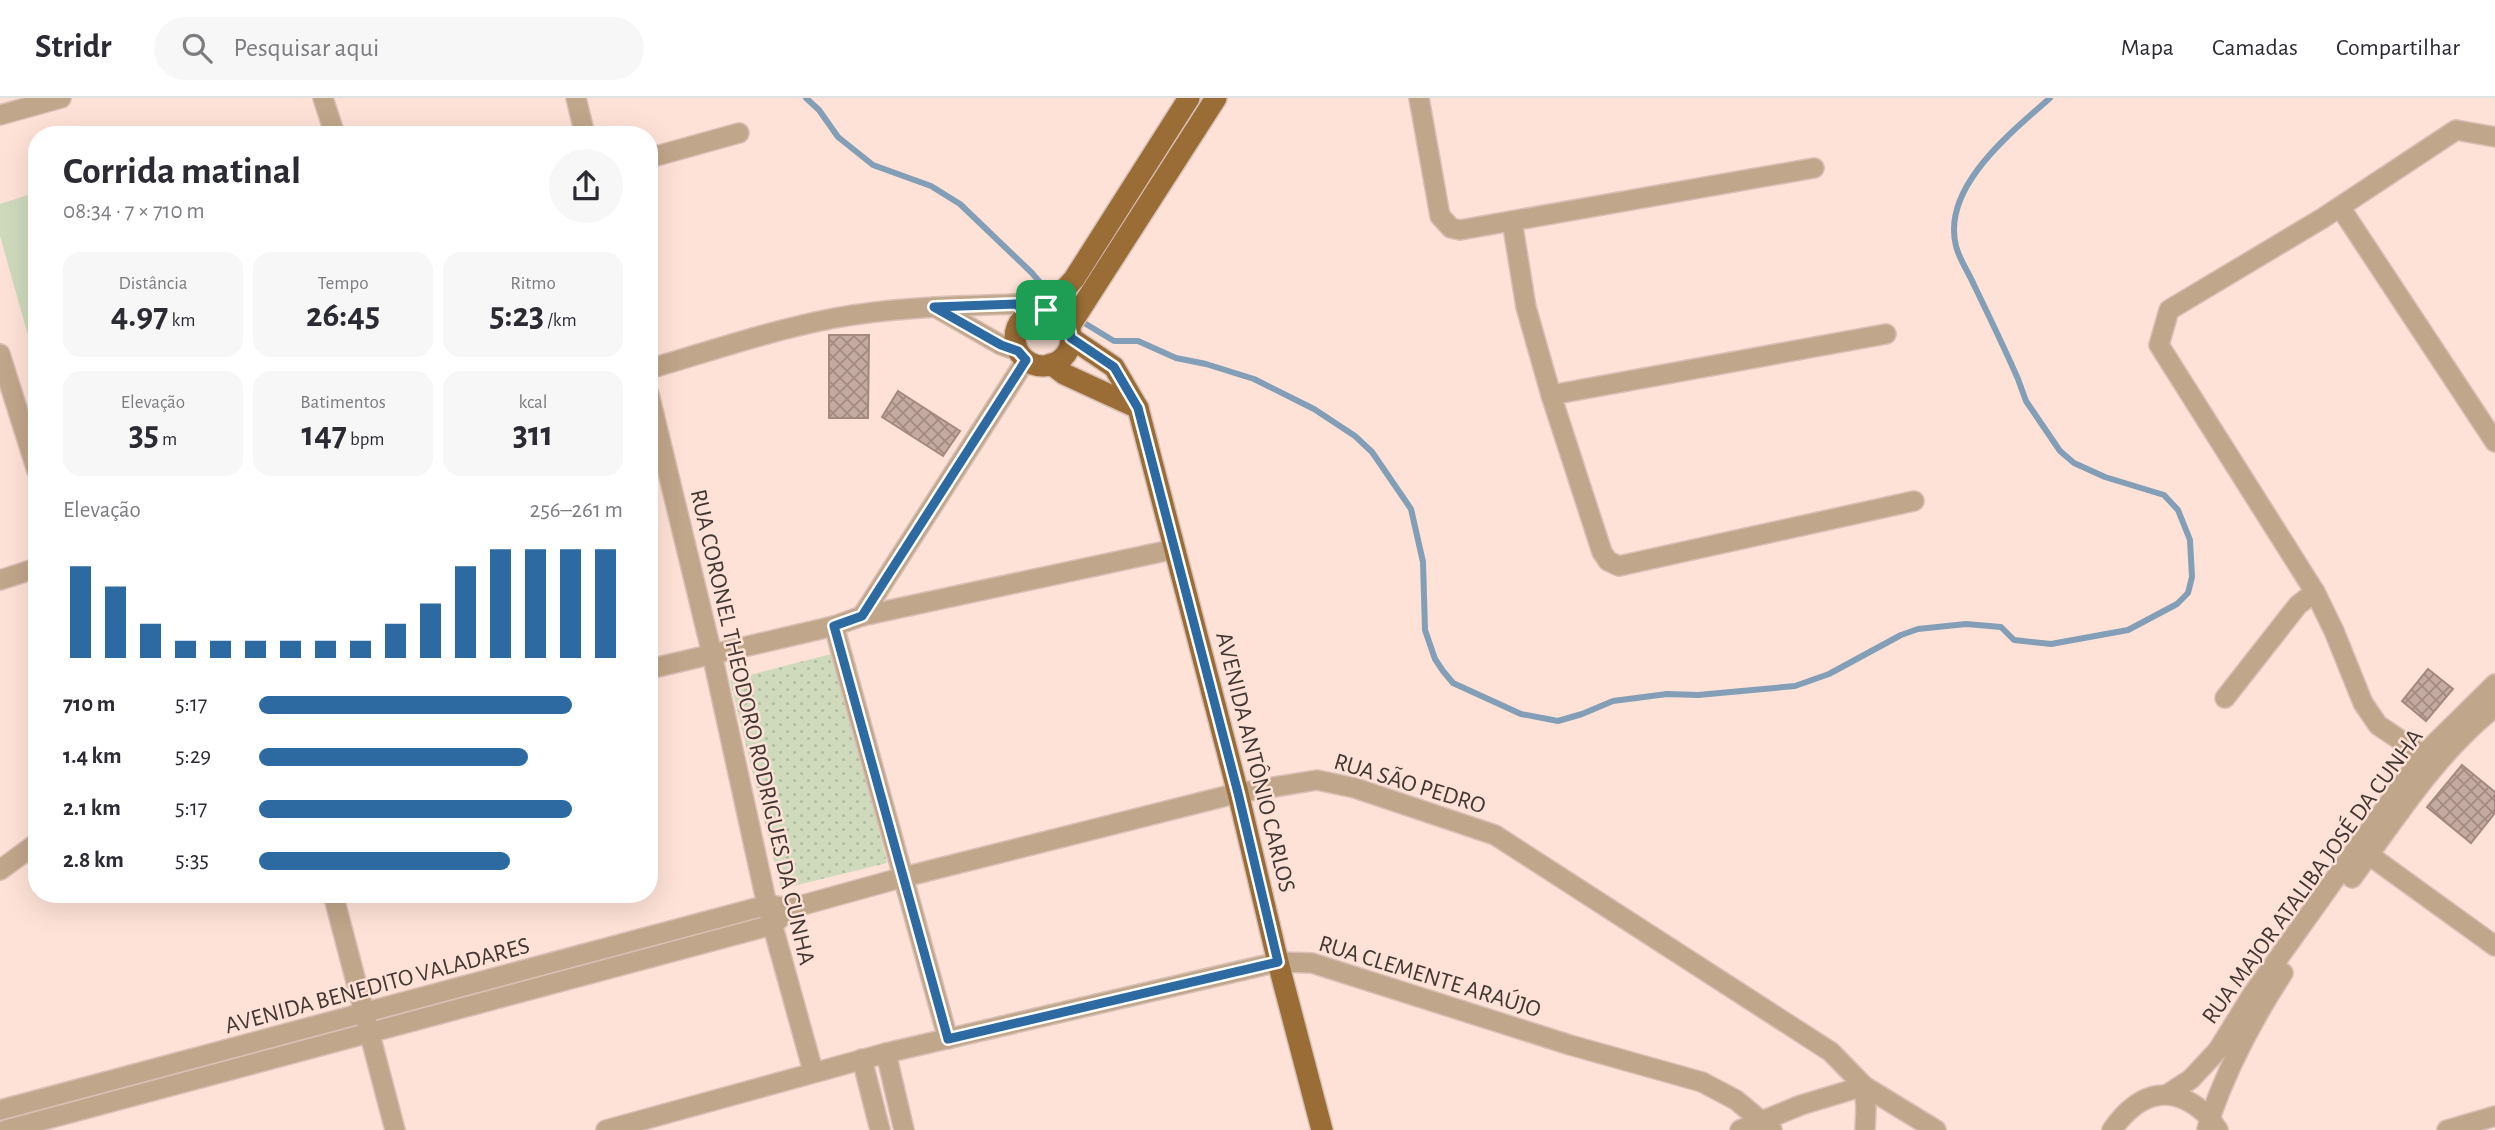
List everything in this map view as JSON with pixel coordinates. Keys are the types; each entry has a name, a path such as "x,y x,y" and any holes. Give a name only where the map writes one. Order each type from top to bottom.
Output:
{"main road":[{"path":"1189,98 1074,279 1037,312 1022,320 1015,335 1022,355 1034,364 1051,364 1065,354 1070,333 1216,98"},
{"path":"1037,312 1060,316 1070,333"},
{"name":"AVENIDA ANTÔNIO CARLOS","path":"1070,333 1114,367 1138,408 1238,793 1321,1130"},
{"path":"1051,364 1064,374 1138,408"}],"street":[{"path":"0,115 61,98"},
{"path":"323,98 332,126"},
{"path":"576,98 582,126"},
{"path":"1419,98 1440,216 1451,228 1460,230 1814,169"},
{"path":"2430,759 2378,725 2363,703 2315,592 2159,345 2169,310 2340,207 2456,130 2495,137"},
{"path":"658,156 739,133"},
{"path":"2340,207 2495,442"},
{"path":"1512,221 1526,307 1550,396 1602,552 1608,561 1619,566 1913,501"},
{"path":"658,366 836,318 934,307 1016,304 1037,312"},
{"path":"862,616 1022,355 934,307"},
{"path":"1550,396 1886,334"},
{"path":"0,354 28,443"},
{"name":"RUA CORONEL THEODORO RODRIGUES DA CUNHA","path":"658,431 712,654 767,905 813,1071"},
{"path":"658,667 834,626 862,616 1175,550"},
{"path":"0,580 28,571"},
{"path":"2225,698 2298,605 2315,592"},
{"path":"834,626 948,1039"},
{"name":"RUA MAJOR ATALIBA JOSÉ DA CUNHA","path":"2168,1094 2191,1079 2218,1050 2252,995 2430,759 2495,684"},
{"name":"RUA MAJOR ATALIBA JOSÉ DA CUNHA","path":"2430,759 2456,742 2495,707"},
{"name":"RUA SÃO PEDRO","path":"767,905 792,908 1238,793 1317,780 1355,788 1495,835 1831,1052 1864,1086 1936,1130"},
{"path":"0,870 28,850"},
{"path":"2363,850 2495,946"},
{"name":"RUA MAJOR ATALIBA JOSÉ DA CUNHA","path":"2211,1126 2234,1058 2264,1002 2363,850"},
{"path":"335,903 395,1130"},
{"name":"AVENIDA BENEDITO VALADARES","path":"6,1130 767,905"},
{"name":"RUA SÃO PEDRO","path":"772,925 792,908"},
{"name":"AVENIDA BENEDITO VALADARES","path":"0,1110 772,925"},
{"name":"RUA CLEMENTE ARAÚJO","path":"606,1130 813,1071 1278,962 1312,963 1570,1045 1702,1082 1736,1100 1768,1126"},
{"path":"886,1053 904,1130"},
{"path":"862,1059 880,1130"},
{"path":"1740,1130 1768,1126 1801,1105 1864,1086 1865,1130"},
{"path":"2112,1130 2126,1112 2144,1100 2168,1094 2187,1098 2211,1126"},
{"path":"2447,1130 2495,1116"}],"green space":[{"path":"28,195 28,335 0,236 0,204"},
{"path":"835,653 887,863 781,889 730,680"}],"building":[{"path":"829,335 869,335 868,418 829,418"},
{"path":"898,391 960,431 943,456 882,417"},
{"path":"2428,669 2453,689 2426,721 2402,701"},
{"path":"2462,765 2495,792 2495,813 2471,843 2427,807"}],"waterway":[{"path":"806,98 819,110 838,137 873,165 931,186 960,204 1032,273 1049,293"},
{"path":"1086,324 1114,341 1138,341 1176,358 1254,379 1314,409 1355,436 1372,452 1411,509 1423,562 1425,630 1435,659 1453,683 1521,714 1558,721 1613,701 1667,694 1698,695 1795,686 1829,674 1901,635 1918,629 1966,624 2001,627 2014,640 2051,644 2128,630 2177,604 2188,593 2192,577 2190,540 2178,510 2164,495 2105,477 2074,463 2060,451 2026,401 2013,367 1956,246 1954,224 1959,203 1969,182 2000,144 2050,98"}],"route":[{"path":"1016,304 1028,314 1046,310 1054,312 1065,321 1071,338 1114,367 1138,408 1238,793 1278,962 948,1039 834,626 862,616 1026,360 1018,351 1001,345 934,307 1016,304"}]}
